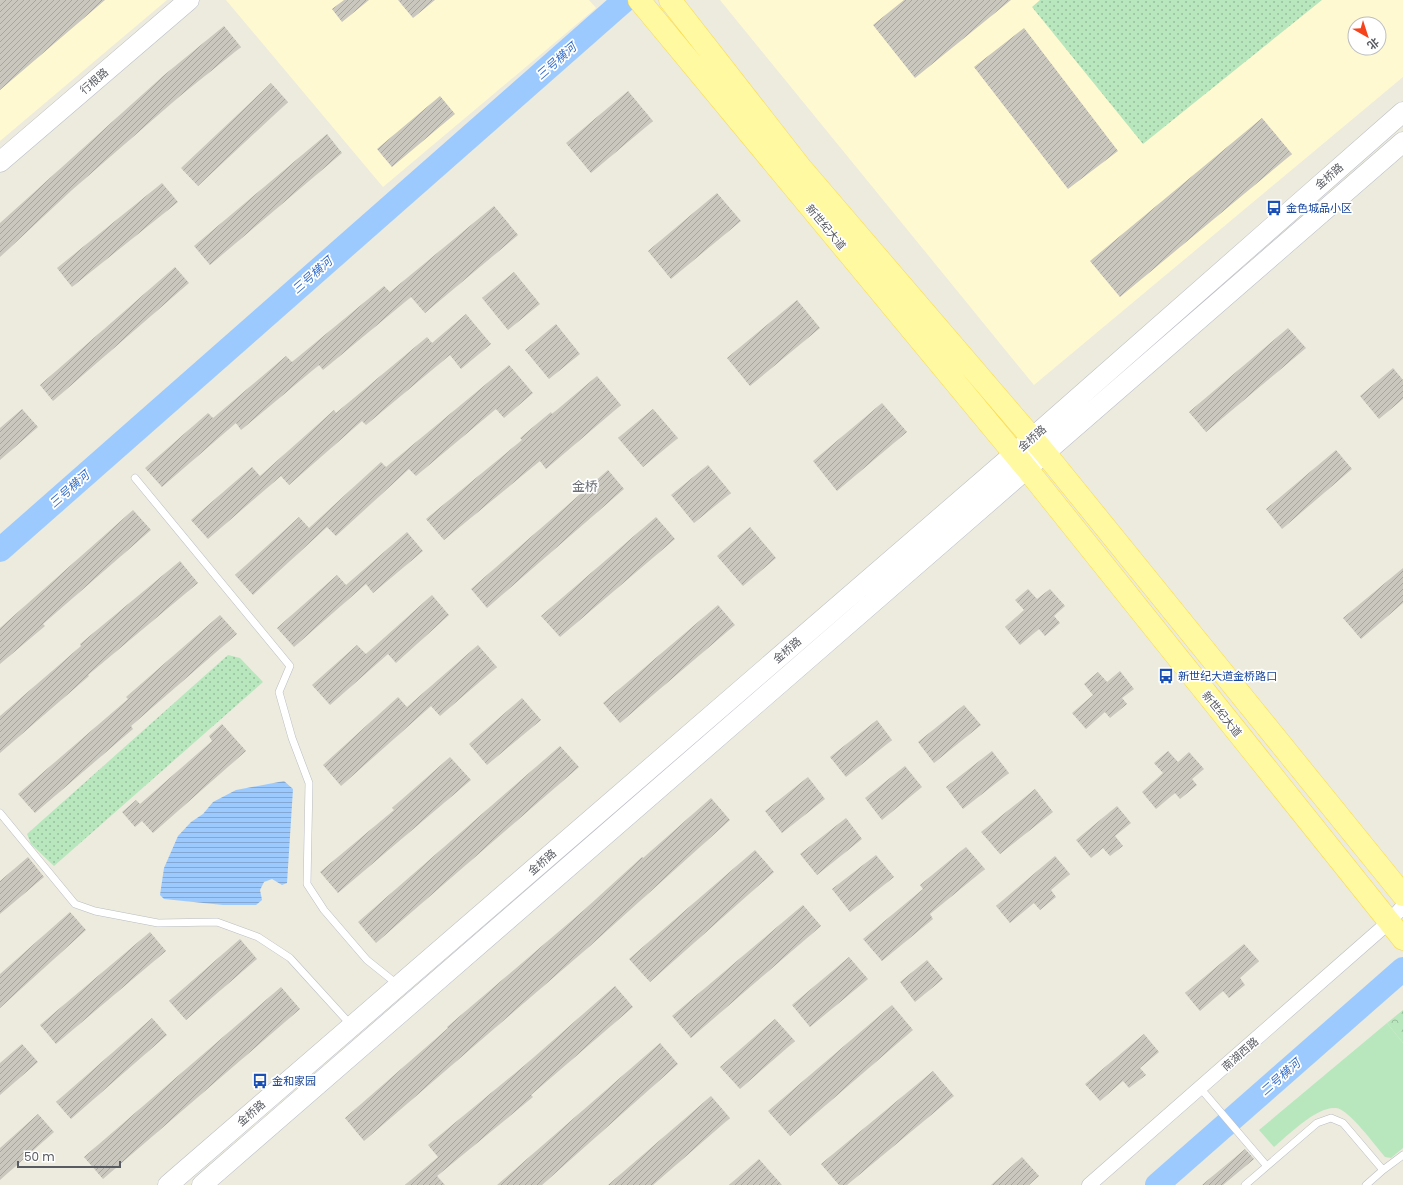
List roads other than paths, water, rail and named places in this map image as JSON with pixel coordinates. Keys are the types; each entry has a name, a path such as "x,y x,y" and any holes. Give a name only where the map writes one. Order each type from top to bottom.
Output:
{"main road":[{"name":"新世纪大道","path":"639,0 1020,462 1396,914 1403,938"},
{"name":"新世纪大道","path":"670,0 801,168 1039,445 1403,895"}],"street":[{"name":"行根路","path":"0,162 189,0"},
{"name":"金桥路","path":"202,1185 1020,462 1403,112"},
{"name":"金桥路","path":"1039,445 1403,142"},
{"name":"金桥路","path":"168,1185 399,986 1020,462"},
{"name":"南湖西路","path":"1089,1185 1201,1089 1396,914"}],"lane":[{"path":"134,478 290,666 280,692 292,738 309,783 307,884 324,910 367,960 399,986"},
{"path":"0,813 75,904 95,911 158,923 217,922 258,937 290,958 352,1026"},
{"path":"1201,1089 1266,1165"},
{"path":"1245,1185 1266,1165 1317,1123 1331,1118 1342,1122 1383,1170"},
{"path":"1366,1185 1403,1155"}],"water":[{"path":"284,781 293,789 287,883 282,885 272,879 264,882 260,890 262,900 256,905 223,905 164,899 160,895 164,868 178,836 191,822 203,814 213,802 236,790"}],"waterway":[{"name":"三号横河","path":"0,550 625,0"},
{"name":"二号横河","path":"1157,1185 1403,969"}],"place":[{"name":"金色城品小区","path":"1274,208"},
{"name":"新世纪大道金桥路口","path":"1166,676"},
{"name":"金和家园","path":"260,1081"}],"district":[{"name":"金桥","path":"585,486"}]}
